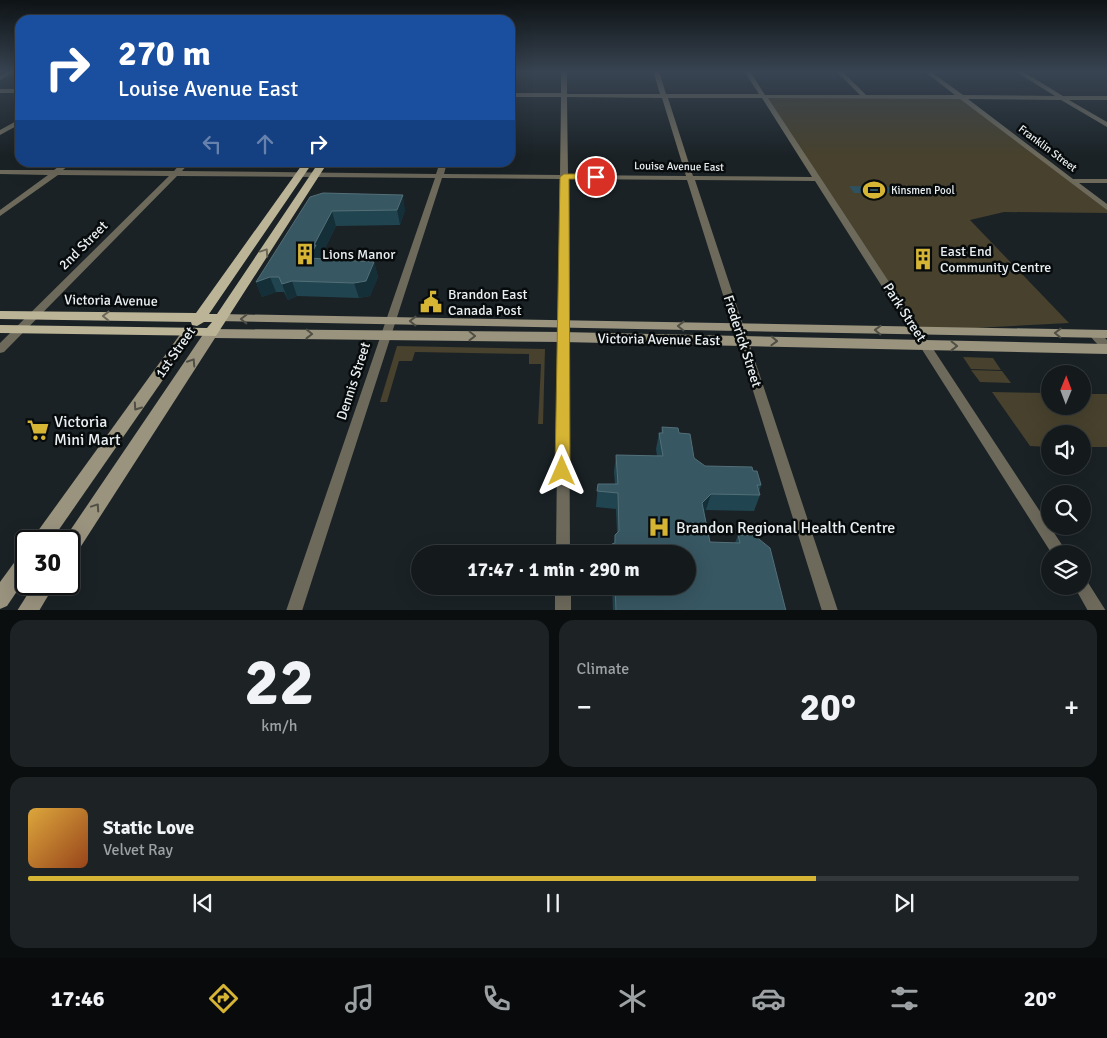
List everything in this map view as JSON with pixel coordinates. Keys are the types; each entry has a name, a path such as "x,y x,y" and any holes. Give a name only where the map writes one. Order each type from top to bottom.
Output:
{"main road":[{"name":"1st Street","path":"49,530 306,167"},
{"name":"1st Street","path":"80,531 321,167"},
{"name":"Victoria Avenue","path":"0,315 221,318"},
{"name":"Victoria Avenue East","path":"221,318 390,321 743,340 927,346 1107,347"},
{"name":"Victoria Avenue East","path":"211,333 385,336 738,327 1101,334"},
{"path":"0,329 211,333"},
{"path":"0,599 15,578"},
{"path":"27,610 37,595"}],"street":[{"path":"563,545 564,99"},
{"name":"Frederick Street","path":"665,99 830,610"},
{"name":"Park Street","path":"766,99 1055,545"},
{"name":"Franklin Street","path":"965,99 1107,208"},
{"path":"1064,99 1107,125"},
{"path":"0,133 15,124"},
{"path":"0,214 64,167"},
{"name":"2nd Street","path":"0,349 182,167"},
{"name":"Dennis Street","path":"294,610 442,167"},
{"name":"Louise Avenue East","path":"0,172 817,179"},
{"path":"1071,180 1107,181"},
{"path":"1101,334 1107,347"},
{"path":"563,595 563,610"},
{"path":"1088,595 1098,610"}],"shaded area":[{"path":"766,99 965,99 1107,207 1107,213 1004,212 970,220 1069,323 918,331"},
{"path":"397,346 545,349 543,424 538,424 541,364 529,364 529,354 415,352 412,361 399,361 387,402 380,402"},
{"path":"963,357 993,358 1001,370 971,369"},
{"path":"971,370 1002,371 1011,383 980,382"},
{"path":"992,392 1041,393 1041,415 1091,415 1091,394 1107,394 1107,447 1091,447 1091,425 1041,425 1041,447 1030,446"}],"water":[{"path":"849,186 897,187 902,193 854,193"}],"building":[{"path":"323,193 403,195 397,210 332,211 314,245 316,245 309,258 374,262 366,281 354,283 292,281 282,284 279,277 270,277 256,282 310,197"},
{"name":"Brandon Regional Health Centre","path":"662,427 678,428 679,433 690,434 694,458 705,466 752,467 753,471 757,471 761,485 757,485 760,495 711,494 702,503 710,542 740,543 738,535 754,535 770,548 786,610 616,610 615,595 696,595 696,545 612,545 615,543 615,535 619,531 618,493 597,491 598,484 618,484 616,455 663,456 659,433 663,433"}],"place":[{"name":"Kinsmen Pool","path":"874,190"},
{"name":"Lions Manor","path":"305,254"},
{"name":"East End Community Centre","path":"923,259"},
{"name":"Brandon East Canada Post","path":"431,302"},
{"name":"Victoria Mini Mart","path":"38,430"},
{"name":"Brandon Regional Health Centre","path":"659,527"}],"route":[{"path":"562,471 564,177 596,177"}]}
